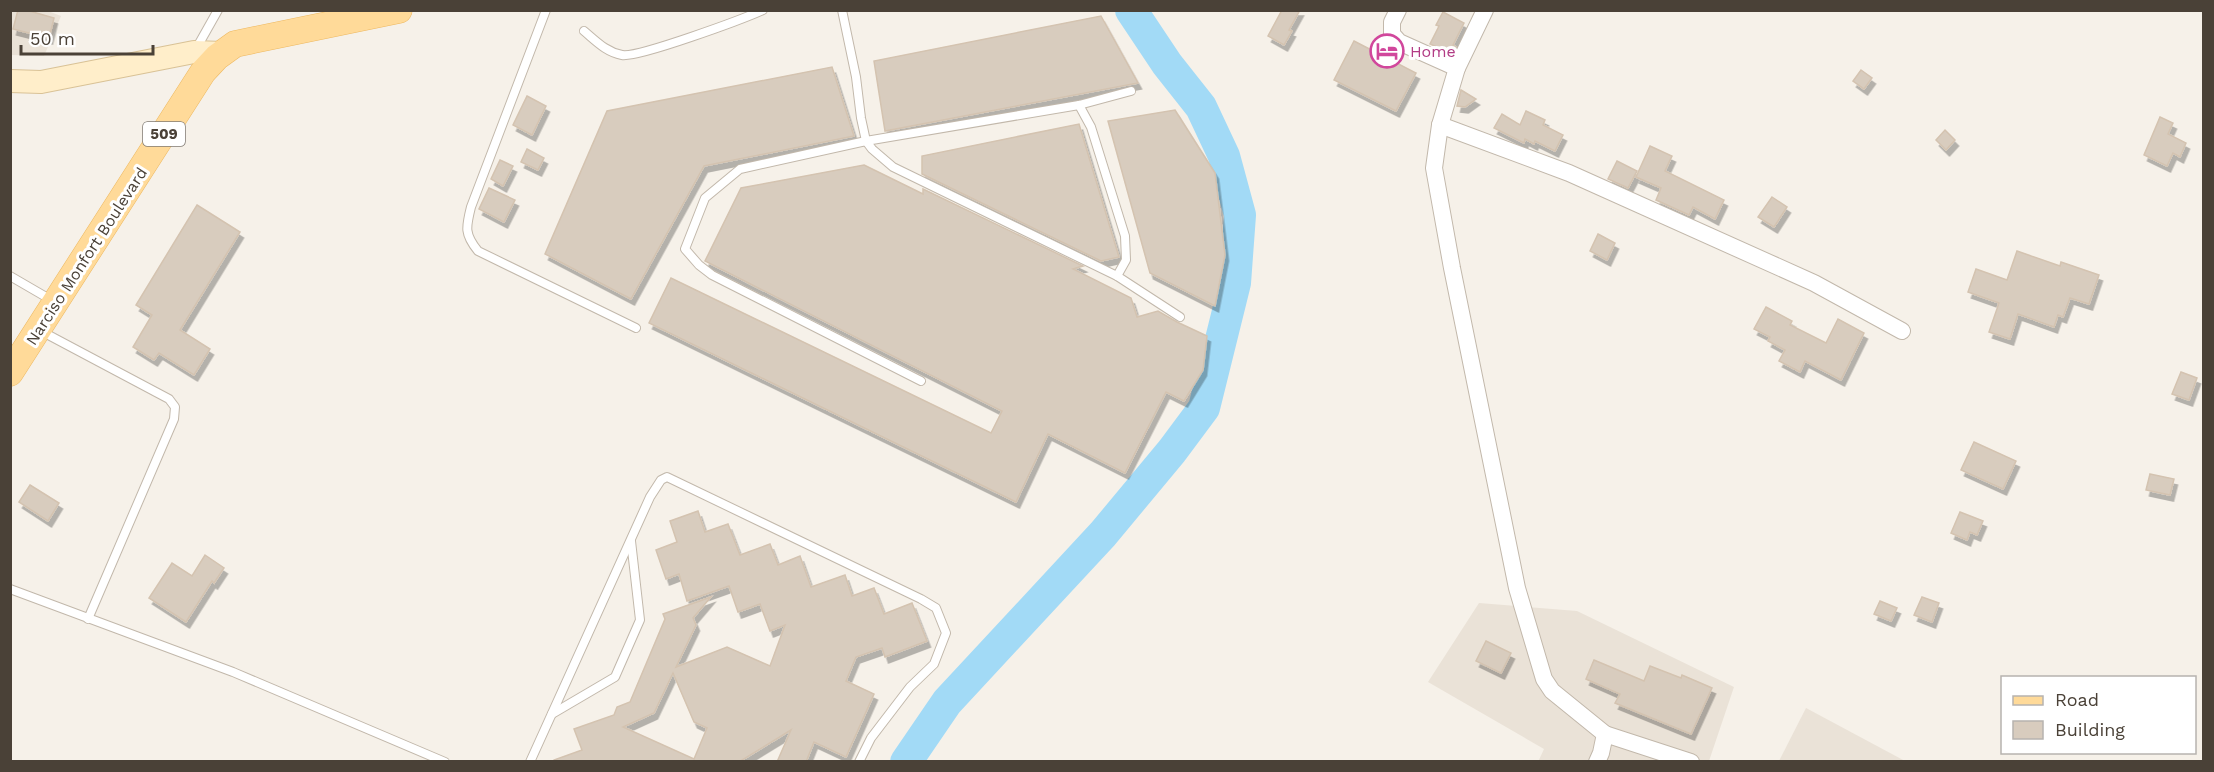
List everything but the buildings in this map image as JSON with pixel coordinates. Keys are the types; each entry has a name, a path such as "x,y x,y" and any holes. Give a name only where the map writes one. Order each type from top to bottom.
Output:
{"main road":[{"name":"Narciso Monfort Boulevard","path":"10,373 27,343 56,303 203,72 223,53 235,44 399,10"},
{"path":"10,81 41,82 194,52 223,53"}],"street":[{"path":"1398,10 1392,22 1392,34 1399,42 1457,68"},
{"path":"1485,10 1457,68 1440,125 1434,168 1454,280 1517,588 1544,679 1552,691 1605,734 1691,762"},
{"path":"1440,125 1569,173 1793,273 1902,331"},
{"path":"1597,762 1605,734"}],"lane":[{"path":"194,52 218,10"},
{"path":"546,10 471,207 466,226 469,240 478,251 636,328"},
{"path":"584,31 606,50 625,56 763,10"},
{"path":"842,10 856,77 861,118 866,141 872,149 893,167 1117,276 1180,317"},
{"path":"921,381 712,275 685,249 705,198 740,169 866,141 1079,105 1131,91"},
{"path":"1079,105 1091,127 1125,236 1126,260 1117,276"},
{"path":"10,276 56,303"},
{"path":"27,343 169,399 175,407 174,419 88,619"},
{"path":"530,762 650,497 661,480 667,477 921,599 936,609 946,633 934,664 910,687 871,738 859,762"},
{"path":"552,715 615,677 640,620 631,540"},
{"path":"10,589 233,672 445,762"}],"shaded area":[{"path":"11,11 48,11 61,16 44,56 11,55"},
{"path":"1479,603 1577,611 1734,687 1709,761 1538,762 1544,749 1428,682"},
{"path":"1806,708 1905,761 1779,761"}],"waterway":[{"path":"906,762 947,702 1103,534 1172,451 1204,408 1235,283 1240,215 1224,156 1201,107 1167,64 1131,10"}],"place":[{"name":"Home","path":"1387,51"}]}
